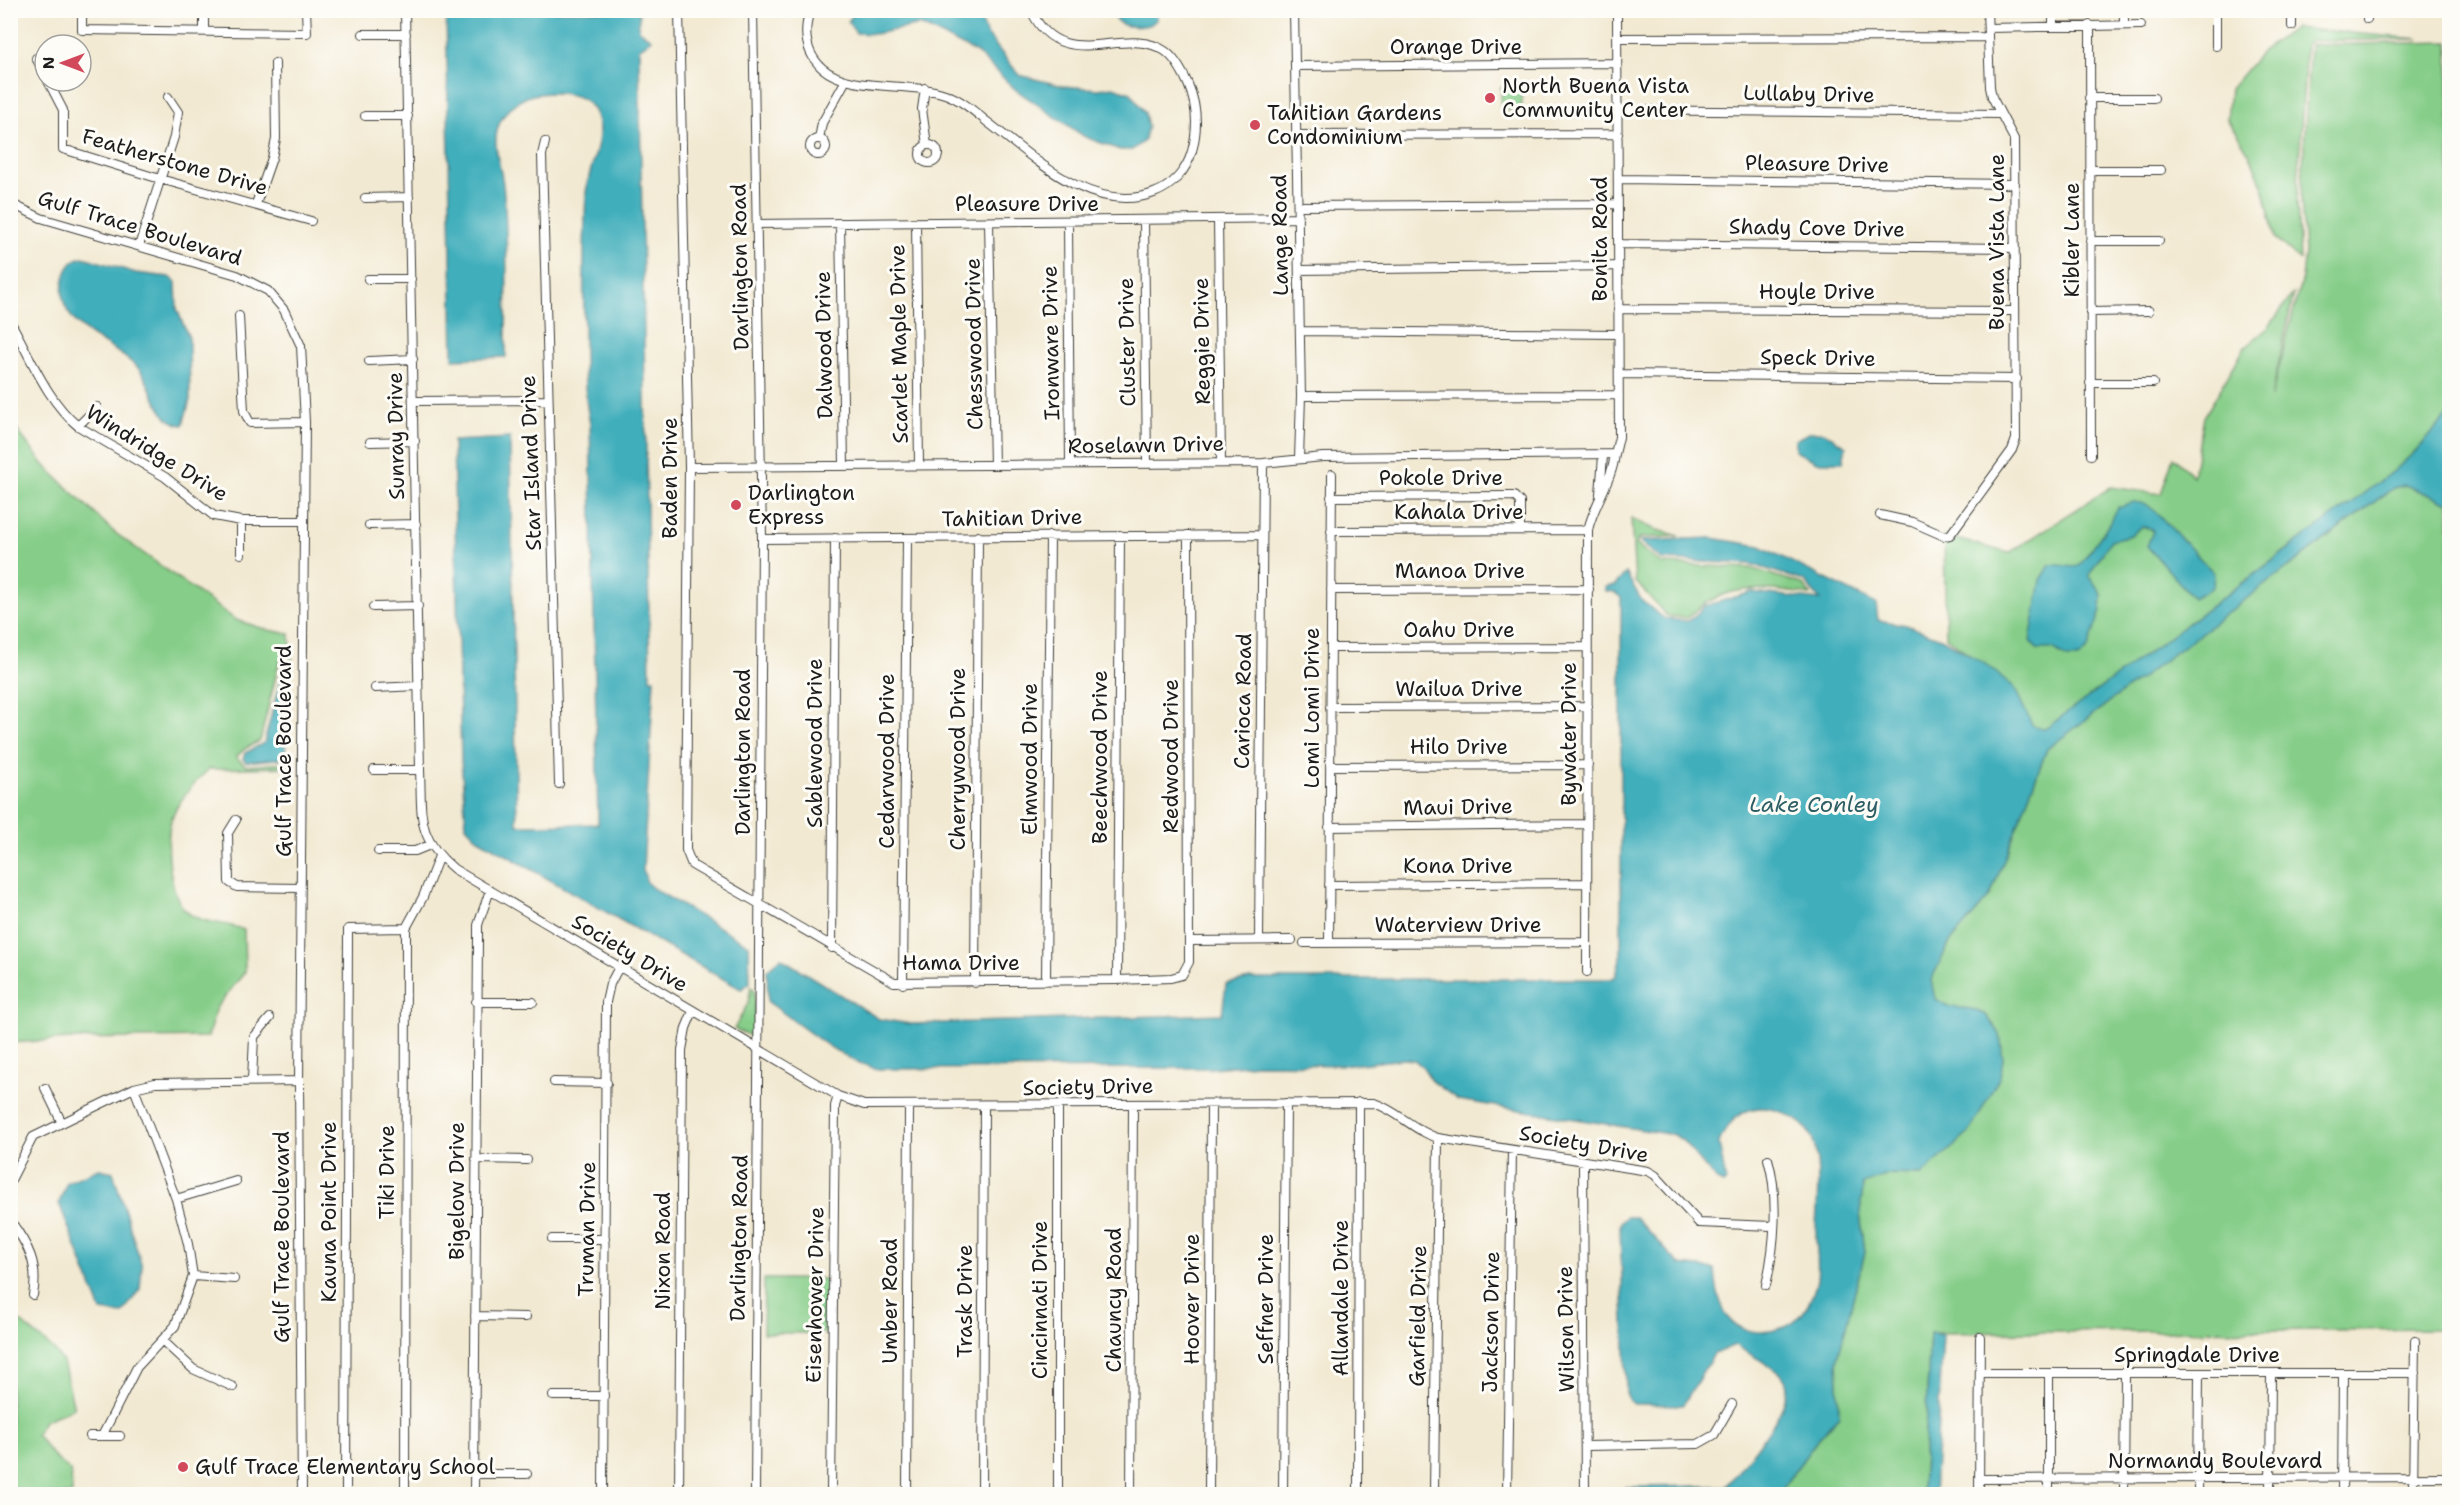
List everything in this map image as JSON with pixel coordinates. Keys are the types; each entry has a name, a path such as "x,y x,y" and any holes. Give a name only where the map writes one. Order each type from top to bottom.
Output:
{"street":[{"path":"82,10 82,30 307,33 306,10"},
{"path":"204,10 204,31"},
{"name":"Sunray Drive","path":"405,10 415,401 420,771 422,816 430,845 439,856"},
{"name":"Baden Drive","path":"679,10 689,467 686,855 692,864 759,906"},
{"name":"Darlington Road","path":"753,10 762,466 755,1494"},
{"path":"810,10 805,37 812,56 824,70 846,80 925,88 955,99 1040,162 1075,184 1107,195 1129,197 1149,194 1169,185 1188,162 1195,133 1193,100 1178,67 1165,51 1148,45 1068,44 1046,32 1031,10"},
{"name":"Lange Road","path":"1294,10 1301,396 1299,459"},
{"name":"Bonita Road","path":"1615,454 1619,437 1617,10"},
{"name":"Buena Vista Lane","path":"1880,515 1912,522 1944,536 1950,535 2012,450 2017,434 2014,139 1990,87 1987,10"},
{"path":"2053,10 2053,25"},
{"path":"2124,10 2124,25"},
{"path":"2216,10 2216,46"},
{"path":"2292,10 2292,26"},
{"path":"1617,38 1988,33 2053,25 2141,25"},
{"name":"Kibler Lane","path":"2090,25 2091,455"},
{"path":"363,34 406,34"},
{"path":"256,204 273,158 276,139 274,63"},
{"name":"Orange Drive","path":"1295,66 1617,63"},
{"path":"819,139 822,123 846,80"},
{"path":"925,88 922,109 927,145"},
{"name":"Featherstone Drive","path":"54,93 63,110 63,149 160,179 311,220"},
{"path":"139,246 174,137 178,112 168,97"},
{"path":"2089,98 2154,98"},
{"name":"Lullaby Drive","path":"1618,110 2001,114"},
{"path":"365,116 408,116"},
{"path":"1296,135 1618,134"},
{"name":"Star Island Drive","path":"545,142 542,155 547,400 559,784"},
{"path":"2090,170 2161,170"},
{"name":"Pleasure Drive","path":"1618,179 2015,184"},
{"path":"365,198 409,197"},
{"path":"1298,206 1618,204"},
{"name":"Gulf Trace Boulevard","path":"12,207 41,218 237,275 268,291 285,310 301,346 305,422 299,1081 302,1494"},
{"name":"Pleasure Drive","path":"757,224 1298,218"},
{"name":"Reggie Drive","path":"1218,220 1221,462"},
{"name":"Cluster Drive","path":"1144,221 1147,463"},
{"name":"Chesswood Drive","path":"990,222 994,465"},
{"name":"Ironware Drive","path":"1068,222 1070,464"},
{"name":"Dalwood Drive","path":"840,223 844,466"},
{"name":"Scarlet Maple Drive","path":"916,223 919,465"},
{"path":"2090,241 2159,242"},
{"name":"Shady Cove Drive","path":"1618,244 2015,248"},
{"path":"1299,270 1618,266"},
{"path":"368,279 411,279"},
{"name":"Hoyle Drive","path":"1618,309 2015,311"},
{"path":"2090,312 2149,311"},
{"path":"239,316 244,411 250,423 305,422"},
{"name":"Windridge Drive","path":"10,321 57,403 66,416 78,426 165,477 214,516 241,521 304,521"},
{"path":"1300,331 1618,334"},
{"path":"369,361 413,359"},
{"name":"Speck Drive","path":"1619,374 2017,379"},
{"path":"2090,383 2153,383"},
{"path":"1301,396 1619,395"},
{"path":"415,401 547,400"},
{"path":"78,426 97,407"},
{"path":"370,442 415,441"},
{"path":"1604,456 1615,454"},
{"name":"Bywater Drive","path":"1587,972 1588,530 1592,513 1613,468 1615,454"},
{"name":"Roselawn Drive","path":"689,467 1263,463 1299,459 1604,456"},
{"name":"Bywater Drive","path":"1600,498 1604,456"},
{"name":"Carioca Road","path":"1259,940 1263,463"},
{"name":"Lomi Lomi Drive","path":"1329,943 1332,474"},
{"name":"Pokole Drive","path":"1331,497 1514,496 1521,502 1521,530"},
{"path":"241,521 241,554"},
{"path":"369,525 416,524"},
{"name":"Kahala Drive","path":"1331,531 1588,530"},
{"name":"Beechwood Drive","path":"1117,980 1120,535"},
{"name":"Redwood Drive","path":"1182,975 1189,962 1188,535"},
{"name":"Tahitian Drive","path":"762,539 1262,535"},
{"name":"Cherrywood Drive","path":"975,983 978,536"},
{"name":"Elmwood Drive","path":"1046,981 1050,536"},
{"name":"Sablewood Drive","path":"832,948 835,538"},
{"name":"Cedarwood Drive","path":"903,984 907,538"},
{"name":"Manoa Drive","path":"1331,590 1589,589"},
{"path":"373,607 418,606"},
{"name":"Oahu Drive","path":"1330,648 1587,647"},
{"path":"375,688 418,686"},
{"name":"Wailua Drive","path":"1330,707 1588,706"},
{"name":"Hilo Drive","path":"1330,766 1587,765"},
{"path":"374,771 420,771"},
{"path":"236,820 228,833 229,882 237,887 301,888"},
{"name":"Maui Drive","path":"1329,826 1586,824"},
{"path":"378,851 416,851 430,845"},
{"name":"Society Drive","path":"439,856 454,869 693,1011 838,1096 864,1106 984,1107 1359,1102 1383,1106 1419,1132 1438,1138 1648,1171 1655,1175 1699,1223 1772,1226"},
{"name":"Tiki Drive","path":"405,1494 406,928 423,897 439,856"},
{"name":"Kona Drive","path":"1329,885 1586,884"},
{"name":"Bigelow Drive","path":"474,1494 478,925 490,890"},
{"name":"Hama Drive","path":"759,906 885,979 903,984 1117,980 1171,978 1182,975"},
{"name":"Kauna Point Drive","path":"346,1494 348,930 406,928"},
{"path":"1189,941 1292,940"},
{"name":"Waterview Drive","path":"1304,943 1587,942"},
{"name":"Truman Drive","path":"603,1494 606,1002 610,984 619,967"},
{"path":"476,1002 534,1002"},
{"name":"Nixon Road","path":"679,1494 682,1050 686,1028 693,1011"},
{"path":"252,1080 254,1037 270,1018"},
{"path":"10,1182 33,1137 134,1088 155,1083 299,1081"},
{"path":"554,1082 607,1083"},
{"path":"45,1088 62,1124"},
{"path":"102,1436 137,1367 175,1326 193,1276 188,1244 176,1199 134,1088"},
{"name":"Eisenhower Drive","path":"831,1494 835,1106 838,1096"},
{"name":"Allandale Drive","path":"1358,1494 1359,1102"},
{"name":"Seffner Drive","path":"1283,1494 1286,1103"},
{"name":"Hoover Drive","path":"1209,1494 1210,1104"},
{"name":"Cincinnati Drive","path":"1058,1105 1058,1494"},
{"name":"Chauncy Road","path":"1131,1494 1133,1105"},
{"name":"Umber Road","path":"907,1494 909,1107"},
{"name":"Trask Drive","path":"981,1494 984,1107"},
{"name":"Garfield Drive","path":"1434,1494 1438,1138"},
{"name":"Jackson Drive","path":"1507,1494 1512,1150"},
{"path":"476,1159 527,1160"},
{"path":"1766,1285 1771,1263 1773,1178 1768,1160"},
{"name":"Wilson Drive","path":"1583,1162 1585,1494"},
{"path":"176,1199 236,1181"},
{"path":"10,1220 27,1244 37,1276 33,1295"},
{"path":"552,1239 605,1239"},
{"path":"193,1276 234,1279"},
{"path":"475,1316 526,1317"},
{"path":"1978,1494 1980,1479 1980,1337"},
{"path":"162,1340 193,1369 233,1387"},
{"path":"2413,1494 2415,1341"},
{"name":"Springdale Drive","path":"1980,1373 2415,1373"},
{"path":"2049,1373 2049,1494"},
{"path":"2198,1494 2199,1373"},
{"path":"2270,1494 2271,1373"},
{"path":"2342,1494 2343,1373"},
{"path":"2124,1494 2125,1374"},
{"path":"554,1396 604,1396"},
{"path":"1586,1446 1698,1444 1714,1435 1732,1404"},
{"path":"90,1436 120,1436"},
{"path":"474,1474 527,1474"},
{"name":"Normandy Boulevard","path":"1980,1479 2450,1478"}],"green space":[{"path":"2294,28 2419,39 2310,41 2306,45 2297,200 2300,260 2275,238 2264,190 2249,153 2227,119 2230,89 2262,51"},
{"path":"2449,42 2449,414 2420,447 2394,471 2045,729 2032,725 2014,687 1946,637 1944,536 2009,553 2111,487 2161,494 2173,457 2193,476 2204,417 2245,347 2268,328 2294,293 2271,398 2302,278 2305,251 2301,200 2310,45"},
{"path":"1501,87 1521,87 1522,110 1501,110"},
{"path":"10,421 44,465 114,532 236,620 290,634 292,664 285,658 279,663 260,741 246,748 236,757 246,766 283,763 290,758 291,751 291,767 209,769 184,796 170,824 169,864 175,890 184,909 197,918 244,930 245,972 216,1008 208,1037 69,1039 11,1043"},
{"path":"2405,485 2449,503 2449,1329 1930,1333 1922,1494 1778,1494 1818,1439 1839,1416 1837,1361 1865,1252 1860,1213 1863,1184 1891,1174 1921,1175 2000,1034 1986,1015 1972,1009 1951,1007 1934,999 1931,980 1950,942 1990,896 2047,749 2393,488"},
{"path":"1631,518 1654,529 1679,536 1639,538 1636,544 1662,564 1750,568 1802,584 1811,595 1777,590 1746,590 1716,598 1688,618 1667,616 1635,581"},
{"path":"751,987 755,990 755,1030 751,1036 734,1029 748,1003"},
{"path":"764,1279 829,1279 828,1333 763,1333"},
{"path":"10,1313 53,1349 63,1362 74,1408 44,1421 36,1434 53,1456 71,1471 72,1494 11,1494"}],"water":[{"path":"446,11 639,11 639,30 651,39 639,49 650,679 654,679 643,869 647,883 654,889 749,945 750,983 741,989 478,839 466,826 461,760 453,441 510,438 517,825 598,824 590,424 584,374 584,242 586,193 599,130 589,103 569,94 532,95 512,106 503,117 497,131 496,144 503,184 506,227 506,357 453,359"},
{"path":"855,11 978,11 986,33 1019,75 1063,86 1098,89 1113,87 1131,93 1145,113 1148,127 1144,141 1132,150 1120,150 1085,137 1016,90 977,53 920,25 875,34 856,33 848,22"},
{"path":"1116,11 1157,11 1157,18 1154,22 1144,26 1125,25 1116,20"},
{"path":"83,257 136,273 170,277 176,282 177,309 189,338 190,400 183,425 174,423 161,411 139,369 86,331 74,320 66,308 62,293 65,275 71,263"},
{"name":"Lake Conley","path":"2449,414 2449,503 2405,485 2393,488 2047,749 1990,896 1950,942 1931,980 1935,999 1951,1007 1972,1009 1986,1015 2000,1034 2003,1059 2000,1076 1969,1133 1921,1175 1891,1174 1863,1184 1860,1213 1865,1252 1837,1361 1839,1416 1818,1439 1778,1494 1625,1494 1625,1487 1727,1486 1768,1432 1785,1400 1787,1386 1777,1372 1735,1345 1714,1354 1683,1405 1634,1404 1629,1401 1626,1393 1620,1224 1626,1217 1635,1217 1680,1265 1715,1269 1720,1300 1725,1312 1732,1322 1742,1328 1754,1332 1768,1331 1785,1327 1797,1320 1812,1297 1817,1278 1818,1169 1810,1134 1799,1122 1783,1113 1765,1108 1749,1110 1735,1119 1727,1128 1719,1143 1726,1181 1723,1184 1716,1180 1682,1140 1674,1135 1458,1100 1432,1081 1423,1067 1414,1060 1351,1065 1257,1064 1211,1068 878,1069 864,1065 835,1050 768,1002 767,970 781,958 879,1019 911,1024 1222,1014 1226,984 1250,979 1611,979 1616,976 1621,956 1621,598 1614,592 1605,591 1605,587 1615,585 1626,573 1642,601 1665,619 1689,621 1705,606 1752,592 1820,600 1804,581 1751,564 1662,560 1639,541 1712,538 1760,546 1876,604 1878,620 1906,625 1941,638 1984,663 2014,687 2032,725 2045,729 2394,471 2420,447"},
{"path":"1810,432 1824,432 1846,446 1843,462 1817,462 1795,451 1795,440"},
{"path":"2134,502 2146,504 2156,512 2214,573 2213,587 2193,598 2147,546 2153,531 2143,526 2131,535 2111,540 2089,575 2102,595 2101,610 2088,649 2078,658 2067,658 2053,649 2037,649 2030,641 2041,580 2050,565 2079,566 2110,523 2118,507"},
{"path":"285,662 289,670 285,758 246,762 243,759 245,753 264,743"},
{"path":"99,1169 113,1172 142,1266 140,1289 122,1314 101,1311 59,1203 67,1182"},
{"path":"1930,1333 1943,1335 1934,1494 1922,1494"}],"place":[{"name":"North Buena Vista Community Center","path":"1490,98"},
{"name":"Tahitian Gardens Condominium","path":"1255,125"},
{"name":"Darlington Express","path":"736,505"},
{"name":"Gulf Trace Elementary School","path":"183,1467"}]}
